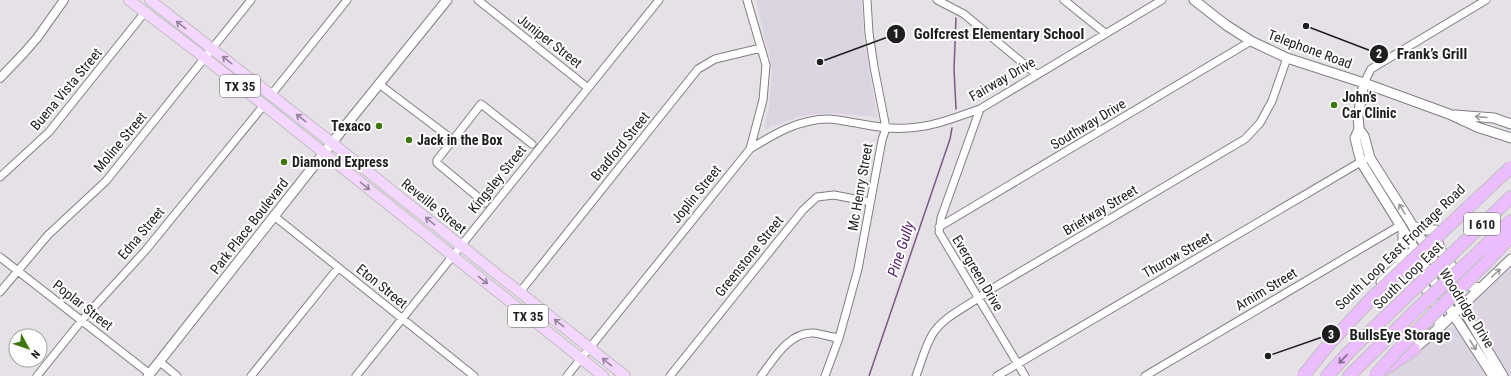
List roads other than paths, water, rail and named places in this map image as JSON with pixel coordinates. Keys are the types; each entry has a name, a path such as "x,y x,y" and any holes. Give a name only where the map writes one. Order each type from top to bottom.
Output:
{"highway":[{"path":"1303,376 1329,344 1371,299 1511,167"},
{"name":"South Loop East","path":"1327,376 1350,351 1511,197"},
{"name":"I 610","path":"1349,376 1420,306 1511,221"},
{"path":"1374,376 1427,320 1483,266 1511,236"},
{"path":"1311,376 1359,305"},
{"path":"1374,376 1414,349"}],"main road":[{"name":"Reveille Street","path":"130,0 205,58 603,376"},
{"name":"Park Place Boulevard","path":"149,375 332,142 447,0"},
{"name":"Telephone Road","path":"1194,0 1250,42 1287,58 1364,83 1449,114 1477,127 1511,138"},
{"name":"Reveille Street","path":"153,1 625,376"},
{"name":"Woodridge Drive","path":"1364,83 1358,116 1359,129 1364,136 1366,160 1402,227 1453,314 1493,376"},
{"name":"Telephone Road","path":"1449,114 1494,118 1511,124"},
{"name":"Woodridge Drive","path":"1366,160 1423,242 1503,376"},
{"name":"South Loop East Frontage Road","path":"1298,376 1324,342 1399,264 1511,160"},
{"path":"1412,225 1423,230 1437,229 1438,243 1442,254 1463,281 1470,286 1479,288"},
{"path":"1402,227 1403,251 1399,264 1410,267 1417,275 1437,307 1439,328"},
{"path":"1381,376 1439,328 1479,288 1511,259"}],"street":[{"path":"0,78 37,38 64,0"},
{"name":"Moline Street","path":"0,292 48,235 106,181 251,0"},
{"path":"271,95 347,0"},
{"name":"Juniper Street","path":"478,0 588,88"},
{"name":"Kingsley Street","path":"356,376 659,0"},
{"name":"Joplin Street","path":"567,376 750,149 763,100 766,65 747,0"},
{"name":"Mc Henry Street","path":"825,376 838,338 858,269 882,140 886,128 874,67 869,33 867,0"},
{"path":"937,0 964,14 1036,74"},
{"path":"1064,0 1105,33"},
{"name":"Fairway Drive","path":"750,149 779,131 806,122 829,118 886,128 929,126 980,109 1036,74 1162,0"},
{"path":"1364,83 1371,69 1486,0"},
{"name":"Buena Vista Street","path":"0,177 49,132 146,12"},
{"name":"Southway Drive","path":"939,227 1250,42"},
{"name":"Bradford Street","path":"520,292 698,69 716,59 761,48"},
{"name":"Briefway Street","path":"916,376 930,339 936,330 948,318 988,291 1245,138 1260,123 1272,100 1287,58"},
{"path":"379,84 452,140"},
{"path":"485,203 437,163 437,160 452,140 481,104 532,144"},
{"name":"Edna Street","path":"37,376 82,320 145,251 264,105"},
{"name":"Evergreen Drive","path":"980,109 939,227 940,236 1026,376"},
{"name":"Thurow Street","path":"997,376 1366,160"},
{"name":"Greenstone Street","path":"670,376 802,210 817,197 834,195 870,202"},
{"name":"Eton Street","path":"274,216 402,319 465,373 474,376"},
{"name":"Arnim Street","path":"1145,376 1402,227"},
{"name":"Poplar Street","path":"0,257 82,320 149,375"},
{"path":"251,376 338,268"},
{"path":"761,376 782,348 796,337 812,333 838,338"},
{"path":"160,362 177,376"}],"waterway":[{"name":"Pine Gully","path":"956,18 954,69 956,109"},
{"name":"Pine Gully","path":"869,376 950,139 952,128"}],"place":[{"name":"Frank’s Grill","path":"1306,26"},
{"name":"Golfcrest Elementary School","path":"820,62"},
{"name":"John’s Car Clinic","path":"1334,105"},
{"name":"Texaco","path":"379,126"},
{"name":"Jack in the Box","path":"409,140"},
{"name":"Diamond Express","path":"284,162"},
{"name":"BullsEye Storage","path":"1268,356"}]}
